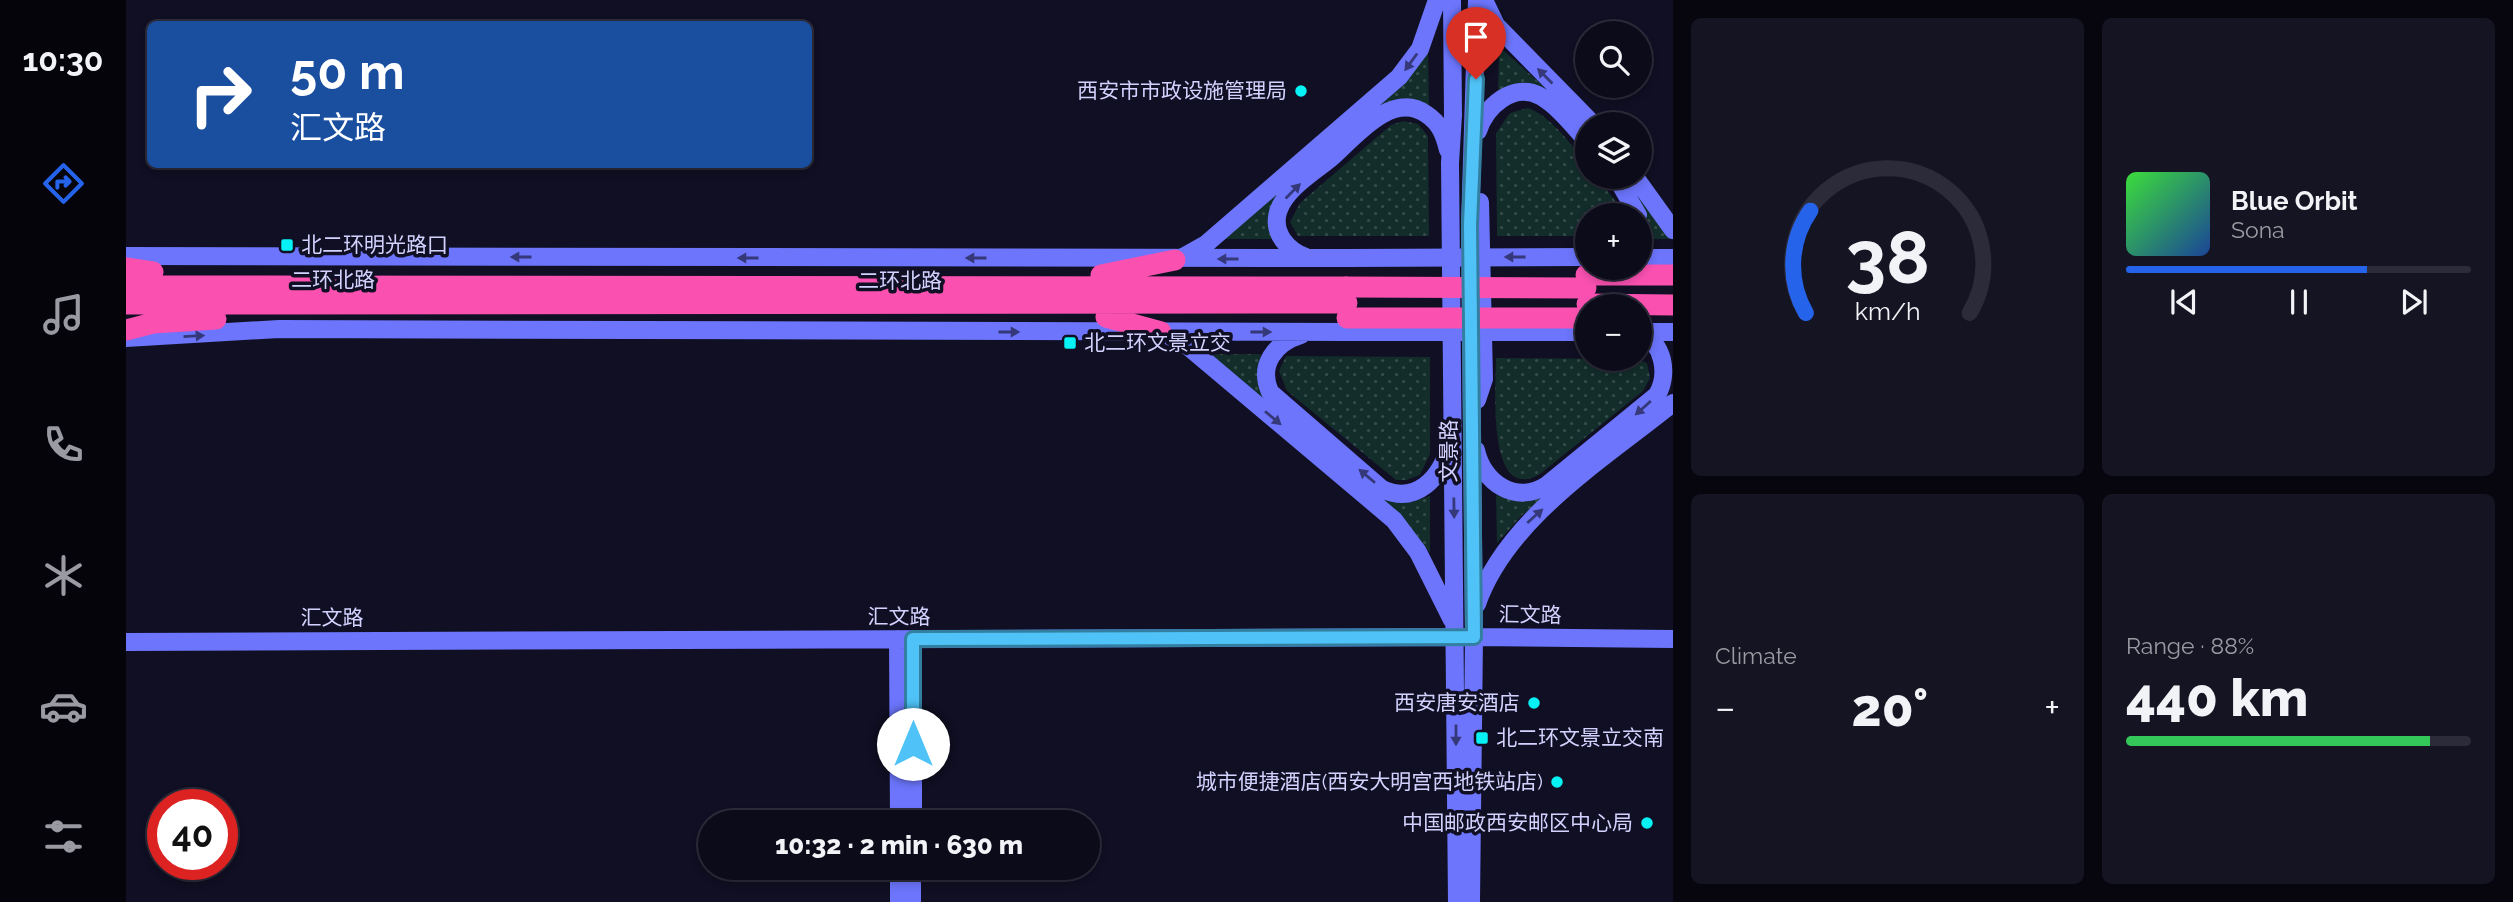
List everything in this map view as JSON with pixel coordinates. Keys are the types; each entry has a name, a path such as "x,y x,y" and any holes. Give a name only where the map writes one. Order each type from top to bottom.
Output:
{"highway":[{"path":"1101,275 1175,260"},
{"path":"126,270 1101,275 1346,296"},
{"path":"436,318 555,274"},
{"path":"597,274 650,287"},
{"path":"126,318 1106,317 1346,296 1586,283 1673,275"},
{"name":"二环北路","path":"1586,283 1673,304"},
{"name":"二环北路","path":"126,286 738,305 1346,296 1586,283 1673,287"},
{"name":"二环北路","path":"126,304 499,296 650,287 1346,296"},
{"path":"738,305 816,318"},
{"path":"1106,317 1161,332"},
{"path":"1652,318 1673,318"},
{"path":"126,330 152,323 216,319"}],"main road":[{"path":"1175,260 1192,254 1205,245 1389,87 1420,49 1437,0"},
{"name":"文景路","path":"1452,0 1453,115 1450,186 1473,614 1462,636 1471,902"},
{"name":"文景路","path":"1457,902 1462,636 1462,418 1474,153 1477,0"},
{"path":"1484,0 1496,25 1581,112"},
{"path":"1474,153 1486,111 1501,99 1518,93 1534,93 1546,100 1575,129"},
{"path":"1450,163 1443,131 1428,115 1405,106 1381,115 1294,189 1281,205 1277,219 1282,240 1293,251 1313,259 1346,296 1575,330"},
{"path":"1644,189 1673,230"},
{"path":"126,256 1313,259"},
{"path":"1652,258 1673,258"},
{"path":"1346,296 1586,283"},
{"path":"1346,296 1320,331 1296,336 1278,347 1266,367 1266,383 1277,401 1382,489 1391,493 1410,494 1426,486 1442,467 1462,418"},
{"path":"126,338 279,330 1320,331"},
{"path":"1161,332 1184,343 1394,520 1410,539 1435,580 1462,636"},
{"path":"1652,332 1673,332"},
{"path":"1462,418 1480,466 1492,480 1504,489 1520,493 1540,490 1657,395 1663,380 1662,363 1652,340"},
{"path":"1473,614 1490,572 1518,532 1673,403"},
{"name":"汇文路","path":"126,642 1462,636 1673,639"},
{"path":"899,810 905,639"},
{"path":"905,639 912,810"},
{"path":"899,880 899,902"},
{"path":"912,880 912,902"}],"green space":[{"path":"1503,50 1543,86 1542,89 1498,92 1499,54"},
{"path":"1428,51 1429,106 1404,98 1379,106 1403,85"},
{"path":"1528,108 1545,118 1575,150 1575,189 1606,189 1617,203 1575,203 1575,236 1497,236 1496,133 1510,113"},
{"path":"1403,121 1418,124 1428,136 1429,236 1298,236 1290,222 1300,203 1391,125"},
{"path":"1276,195 1269,224 1273,239 1223,239"},
{"path":"1652,213 1670,239 1652,239"},
{"path":"1210,354 1261,354 1257,380 1268,404"},
{"path":"1286,356 1430,357 1430,454 1420,475 1396,480 1287,391 1279,371"},
{"path":"1496,358 1575,359 1575,371 1649,371 1650,378 1643,391 1540,474 1523,479 1510,473 1502,458 1495,392"},
{"path":"1558,488 1522,515 1497,543 1496,495 1527,501"},
{"path":"1371,490 1395,502 1411,502 1430,496 1430,553 1404,520"}],"place":[{"name":"西安市市政设施管理局","path":"1301,91"},
{"name":"北二环明光路口","path":"287,245"},
{"name":"北二环文景立交","path":"1070,343"},
{"name":"西安唐安酒店","path":"1534,703"},
{"name":"北二环文景立交南","path":"1482,738"},
{"name":"城市便捷酒店(西安大明宫西地铁站店)","path":"1557,782"},
{"name":"中国邮政西安邮区中心局","path":"1647,823"}],"route":[{"path":"913,744 913,639 1474,637 1470,225 1476,79"}]}
